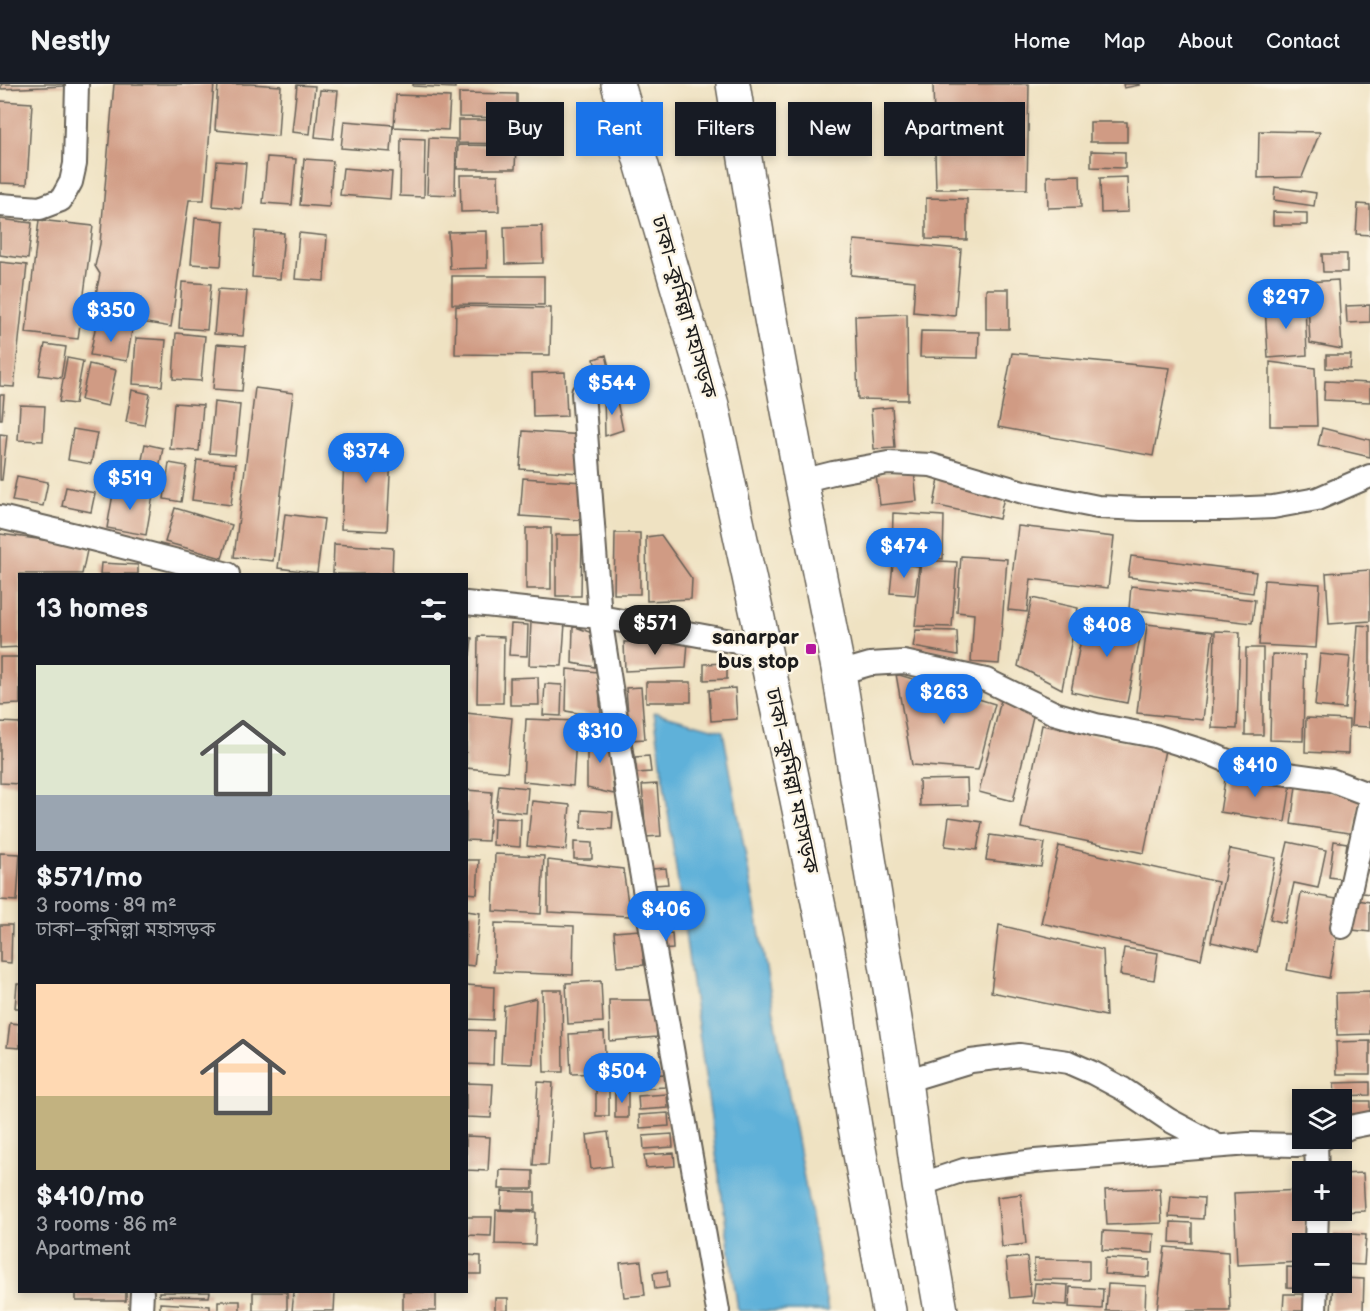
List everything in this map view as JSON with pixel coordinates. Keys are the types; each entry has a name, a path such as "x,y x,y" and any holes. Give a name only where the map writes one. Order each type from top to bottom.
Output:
{"highway":[{"name":"ঢাকা–কুমিল্লা মহাসড়ক","path":"618,84 712,405 828,951 855,1127 889,1311"},
{"path":"733,84 769,308 839,673 905,1081 919,1185 941,1311"}],"street":[{"path":"0,206 40,208 61,200 71,182 75,164 77,84"},
{"path":"583,393 600,617 629,803 718,1311"},
{"path":"801,482 833,473 888,463 931,465 1023,492 1098,507 1227,509 1273,507 1317,499 1370,476"},
{"path":"0,517 224,573"},
{"path":"468,603 600,617 764,647"},
{"path":"839,673 870,664 904,662 986,680 1054,713 1096,725 1155,736 1209,753 1244,768 1331,780 1370,795"},
{"path":"1342,927 1370,801"},
{"path":"905,1081 971,1061 1020,1055 1068,1062 1123,1089 1169,1120 1218,1146"},
{"path":"1352,1127 1370,1124"},
{"path":"919,1185 964,1170 1035,1161 1249,1144 1292,1145"},
{"path":"141,1311 142,1293"},
{"path":"1316,1293 1316,1311"}],"water":[{"path":"654,712 723,731 828,1311 738,1311"}],"building":[{"path":"1,84 64,84 64,86 1,89"},
{"path":"114,84 214,84 204,200 189,200 171,327 92,314 100,274 95,266 100,244"},
{"path":"218,84 281,86 278,136 215,130"},
{"path":"413,84 455,84 455,88 413,86"},
{"path":"933,84 1029,84 1027,189 936,189 935,156 1025,156 1025,102 934,102"},
{"path":"1123,84 1140,84 1140,85 1124,88"},
{"path":"297,85 315,86 310,134 292,132"},
{"path":"320,90 338,91 333,139 315,137"},
{"path":"459,93 517,94 517,102 486,102 486,117 459,117"},
{"path":"396,95 450,97 448,130 394,127"},
{"path":"0,101 32,103 27,184 0,183"},
{"path":"458,120 486,120 486,143 458,143"},
{"path":"344,121 393,125 391,152 341,148"},
{"path":"1090,122 1127,122 1127,142 1090,142"},
{"path":"1259,131 1320,132 1302,177 1258,178"},
{"path":"401,138 425,139 424,197 400,196"},
{"path":"429,138 456,139 455,195 427,194"},
{"path":"458,145 486,145 486,156 516,156 515,169 457,169"},
{"path":"1091,151 1125,152 1125,168 1091,167"},
{"path":"267,157 296,159 292,205 263,203"},
{"path":"304,159 333,161 329,207 300,205"},
{"path":"217,161 246,163 242,209 213,206"},
{"path":"343,168 392,172 390,199 340,195"},
{"path":"460,175 498,175 499,211 461,212"},
{"path":"1080,175 1081,207 1048,208 1047,176"},
{"path":"1127,177 1128,212 1101,213 1100,178"},
{"path":"1275,187 1316,193 1314,206 1274,200"},
{"path":"926,198 967,199 967,240 926,239"},
{"path":"1358,204 1370,205 1370,235 1356,234"},
{"path":"1273,212 1307,213 1307,225 1273,225"},
{"path":"195,218 224,221 221,266 191,264"},
{"path":"0,219 32,223 28,259 0,255"},
{"path":"39,220 93,226 78,339 26,333"},
{"path":"542,226 543,263 505,264 504,227"},
{"path":"255,231 284,233 280,279 252,277"},
{"path":"487,231 487,268 450,269 448,232"},
{"path":"299,233 327,236 324,281 295,279"},
{"path":"854,240 961,249 955,316 913,312 915,281 851,275"},
{"path":"1322,254 1347,254 1347,272 1323,272"},
{"path":"0,262 27,265 14,387 0,386"},
{"path":"452,276 544,276 544,305 452,304"},
{"path":"1338,280 1342,349 1310,343 1307,282"},
{"path":"182,282 211,284 207,330 179,328"},
{"path":"218,289 247,291 243,336 214,334"},
{"path":"986,289 1009,289 1009,329 986,329"},
{"path":"1305,303 1307,355 1268,358 1265,305"},
{"path":"1370,305 1370,322 1347,323 1346,306"},
{"path":"456,306 551,308 550,355 455,354"},
{"path":"907,314 908,400 858,399 855,316"},
{"path":"96,324 132,330 127,361 90,355"},
{"path":"921,331 979,332 978,358 920,357"},
{"path":"176,333 205,336 201,381 173,379"},
{"path":"136,338 166,340 162,386 133,384"},
{"path":"45,344 66,347 61,378 39,375"},
{"path":"217,344 246,346 242,391 213,389"},
{"path":"1012,353 1170,368 1153,456 998,427"},
{"path":"606,355 614,387 600,389 594,359"},
{"path":"1326,355 1351,355 1350,369 1326,368"},
{"path":"67,358 83,361 75,404 59,402"},
{"path":"1270,362 1315,368 1317,426 1270,426"},
{"path":"89,364 116,370 108,406 81,400"},
{"path":"565,372 567,416 533,417 532,373"},
{"path":"1325,381 1370,383 1370,402 1324,400"},
{"path":"255,388 293,393 273,561 234,557"},
{"path":"132,390 150,394 144,425 126,422"},
{"path":"0,395 4,395 2,419 0,419"},
{"path":"604,395 616,396 623,430 605,436"},
{"path":"214,402 240,405 235,455 209,453"},
{"path":"174,403 203,405 199,451 170,449"},
{"path":"20,405 45,406 43,441 18,440"},
{"path":"892,407 895,448 874,449 871,409"},
{"path":"1322,428 1370,440 1370,457 1318,445"},
{"path":"73,429 97,433 91,464 68,460"},
{"path":"523,431 583,435 580,473 520,469"},
{"path":"0,434 7,435 2,480 0,480"},
{"path":"345,437 392,438 387,531 341,529"},
{"path":"145,444 163,448 157,479 139,476"},
{"path":"197,460 236,464 231,505 192,500"},
{"path":"169,463 187,466 181,502 164,499"},
{"path":"914,471 917,501 880,505 876,475"},
{"path":"17,476 48,482 43,506 12,501"},
{"path":"523,478 583,482 580,520 520,516"},
{"path":"939,479 1005,493 999,519 934,505"},
{"path":"66,487 95,493 91,512 62,506"},
{"path":"114,488 153,495 146,535 107,528"},
{"path":"175,508 232,525 222,558 165,542"},
{"path":"893,513 944,516 943,559 892,552"},
{"path":"285,514 324,519 317,573 278,568"},
{"path":"1018,526 1114,537 1108,588 1031,579 1027,612 1008,610"},
{"path":"526,528 551,528 551,589 526,589"},
{"path":"615,533 640,533 640,594 614,594"},
{"path":"0,534 88,546 82,573 18,573 18,647 0,648"},
{"path":"556,535 582,535 581,596 556,596"},
{"path":"661,535 692,579 691,599 647,601 646,537"},
{"path":"334,544 393,548 392,573 333,573"},
{"path":"961,556 1007,559 999,664 971,662 974,614 957,612"},
{"path":"1131,556 1256,572 1253,593 1128,577"},
{"path":"921,560 957,562 952,627 915,626"},
{"path":"101,563 138,565 138,573 100,573"},
{"path":"893,564 919,566 915,595 890,593"},
{"path":"1370,570 1370,621 1329,624 1326,573"},
{"path":"1264,580 1320,584 1316,648 1259,645"},
{"path":"1131,586 1255,600 1252,623 1129,609"},
{"path":"1032,598 1078,608 1062,689 1018,666"},
{"path":"1086,612 1143,624 1127,703 1071,692"},
{"path":"531,621 565,623 562,666 529,665"},
{"path":"511,624 528,625 527,656 509,655"},
{"path":"1147,624 1213,632 1203,720 1137,713"},
{"path":"1358,625 1370,626 1370,727 1351,726"},
{"path":"573,626 592,633 595,667 572,663"},
{"path":"916,630 957,631 958,655 913,647"},
{"path":"1215,631 1240,632 1237,729 1212,728"},
{"path":"478,636 504,637 503,703 477,703"},
{"path":"468,637 472,638 470,655 468,654"},
{"path":"624,642 688,642 686,668 625,671"},
{"path":"1246,648 1263,648 1263,735 1245,735"},
{"path":"1272,654 1305,655 1303,741 1270,740"},
{"path":"1320,654 1350,657 1345,709 1315,706"},
{"path":"0,657 18,657 18,704 0,705"},
{"path":"727,663 727,679 704,680 704,664"},
{"path":"567,669 598,672 601,717 566,711"},
{"path":"896,674 995,704 978,770 912,765"},
{"path":"538,677 539,705 510,705 510,678"},
{"path":"646,682 691,682 691,702 646,702"},
{"path":"545,684 562,685 561,716 543,715"},
{"path":"641,687 645,739 630,740 626,688"},
{"path":"1004,687 1038,695 1013,801 979,792"},
{"path":"735,688 737,719 711,721 709,690"},
{"path":"468,713 512,718 507,772 468,768"},
{"path":"1306,718 1349,720 1348,754 1305,752"},
{"path":"526,719 577,721 573,786 523,781"},
{"path":"0,722 18,723 18,784 0,783"},
{"path":"1042,725 1165,750 1144,853 1021,828"},
{"path":"609,734 614,794 587,788 587,737"},
{"path":"649,756 651,772 637,773 635,757"},
{"path":"1226,773 1291,784 1285,822 1220,812"},
{"path":"967,779 968,805 920,806 919,780"},
{"path":"657,784 661,836 646,837 642,785"},
{"path":"499,785 528,788 526,813 496,810"},
{"path":"1296,786 1361,796 1355,834 1291,824"},
{"path":"468,790 492,792 488,841 468,840"},
{"path":"532,801 570,805 566,850 527,846"},
{"path":"582,810 613,812 612,829 581,828"},
{"path":"949,817 982,822 977,850 945,846"},
{"path":"494,818 521,819 520,847 493,845"},
{"path":"990,835 1045,843 1041,867 986,860"},
{"path":"1334,841 1347,843 1342,879 1329,877"},
{"path":"574,842 592,843 592,859 574,859"},
{"path":"1288,842 1326,850 1318,888 1294,883 1285,923 1270,919"},
{"path":"1059,846 1218,882 1201,959 1041,923"},
{"path":"1230,849 1276,858 1257,952 1211,942"},
{"path":"0,853 18,854 17,901 0,900"},
{"path":"495,854 544,856 541,914 493,911"},
{"path":"468,860 479,860 477,894 468,893"},
{"path":"548,860 623,869 630,916 548,912"},
{"path":"1360,862 1370,864 1370,894 1355,892"},
{"path":"666,868 668,884 654,885 652,869"},
{"path":"1301,893 1343,900 1329,978 1287,970"},
{"path":"1357,900 1370,902 1370,932 1353,930"},
{"path":"468,911 480,913 474,966 468,965"},
{"path":"495,923 574,926 573,975 494,972"},
{"path":"0,925 12,925 11,963 0,962"},
{"path":"999,925 1103,950 1106,1016 991,992"},
{"path":"640,930 644,965 617,967 614,932"},
{"path":"672,933 673,949 659,950 658,934"},
{"path":"1124,948 1158,953 1154,980 1120,975"},
{"path":"601,981 603,1022 568,1024 566,983"},
{"path":"17,984 18,984 18,1008 15,1008"},
{"path":"468,985 494,987 493,1020 468,1019"},
{"path":"542,990 562,990 563,1072 544,1072"},
{"path":"1370,992 1370,1034 1337,1035 1336,993"},
{"path":"536,998 533,1064 501,1063 504,1006"},
{"path":"609,1000 655,1000 657,1037 610,1041"},
{"path":"10,1023 18,1024 18,1048 7,1047"},
{"path":"468,1030 494,1031 493,1065 468,1064"},
{"path":"604,1032 606,1073 571,1074 569,1034"},
{"path":"1370,1041 1370,1074 1337,1074 1336,1042"},
{"path":"664,1074 665,1087 636,1089 635,1076"},
{"path":"538,1082 553,1083 548,1165 533,1165"},
{"path":"1370,1082 1370,1095 1352,1096 1352,1089 1334,1089 1334,1083"},
{"path":"468,1083 493,1084 491,1118 468,1117"},
{"path":"596,1086 609,1086 609,1116 596,1116"},
{"path":"615,1089 628,1089 628,1118 615,1118"},
{"path":"667,1094 668,1108 639,1110 638,1096"},
{"path":"1352,1101 1370,1101 1370,1115 1352,1114"},
{"path":"668,1113 669,1126 640,1128 639,1115"},
{"path":"608,1132 612,1166 591,1169 587,1135"},
{"path":"672,1134 673,1147 644,1149 643,1136"},
{"path":"468,1136 490,1137 488,1171 468,1170"},
{"path":"674,1153 675,1166 646,1168 644,1155"},
{"path":"500,1170 533,1171 533,1189 499,1189"},
{"path":"1363,1173 1365,1211 1352,1212 1352,1174"},
{"path":"1160,1188 1162,1223 1107,1225 1105,1190"},
{"path":"1292,1190 1292,1221 1305,1221 1306,1233 1292,1233 1292,1262 1237,1265 1234,1193"},
{"path":"502,1191 535,1192 535,1210 501,1209"},
{"path":"1021,1194 1026,1244 1002,1247 997,1197"},
{"path":"1171,1196 1204,1198 1203,1219 1169,1217"},
{"path":"496,1210 536,1212 535,1245 495,1244"},
{"path":"468,1217 492,1217 491,1236 468,1235"},
{"path":"1171,1222 1192,1223 1192,1243 1170,1242"},
{"path":"1103,1231 1154,1234 1153,1253 1102,1250"},
{"path":"1352,1234 1366,1235 1364,1265 1352,1264"},
{"path":"1165,1247 1228,1252 1230,1311 1157,1311"},
{"path":"468,1255 481,1256 481,1274 468,1274"},
{"path":"1027,1257 1031,1296 1010,1298 1006,1259"},
{"path":"1105,1258 1150,1260 1149,1277 1104,1274"},
{"path":"1034,1259 1089,1260 1089,1280 1034,1279"},
{"path":"641,1261 645,1295 624,1297 620,1263"},
{"path":"1287,1267 1292,1267 1292,1287 1287,1287"},
{"path":"667,1271 669,1287 655,1289 653,1273"},
{"path":"1352,1278 1364,1279 1363,1311 1331,1311 1332,1293 1352,1293"},
{"path":"1035,1283 1068,1285 1067,1305 1033,1303"},
{"path":"1108,1284 1146,1286 1145,1311 1106,1311"},
{"path":"1070,1287 1103,1289 1102,1309 1069,1307"},
{"path":"76,1293 126,1293 126,1301 76,1301"},
{"path":"159,1293 210,1293 209,1297 159,1296"},
{"path":"253,1293 287,1293 287,1311 253,1311"},
{"path":"294,1293 335,1293 334,1311 292,1311"},
{"path":"403,1293 436,1293 436,1311 403,1311"},
{"path":"1284,1294 1305,1294 1305,1311 1283,1311"},
{"path":"495,1298 508,1298 508,1311 495,1311"},
{"path":"218,1301 240,1301 240,1311 218,1311"},
{"path":"160,1303 210,1306 210,1311 160,1311"}],"place":[{"name":"sanarpar bus stop","path":"811,649"}]}
